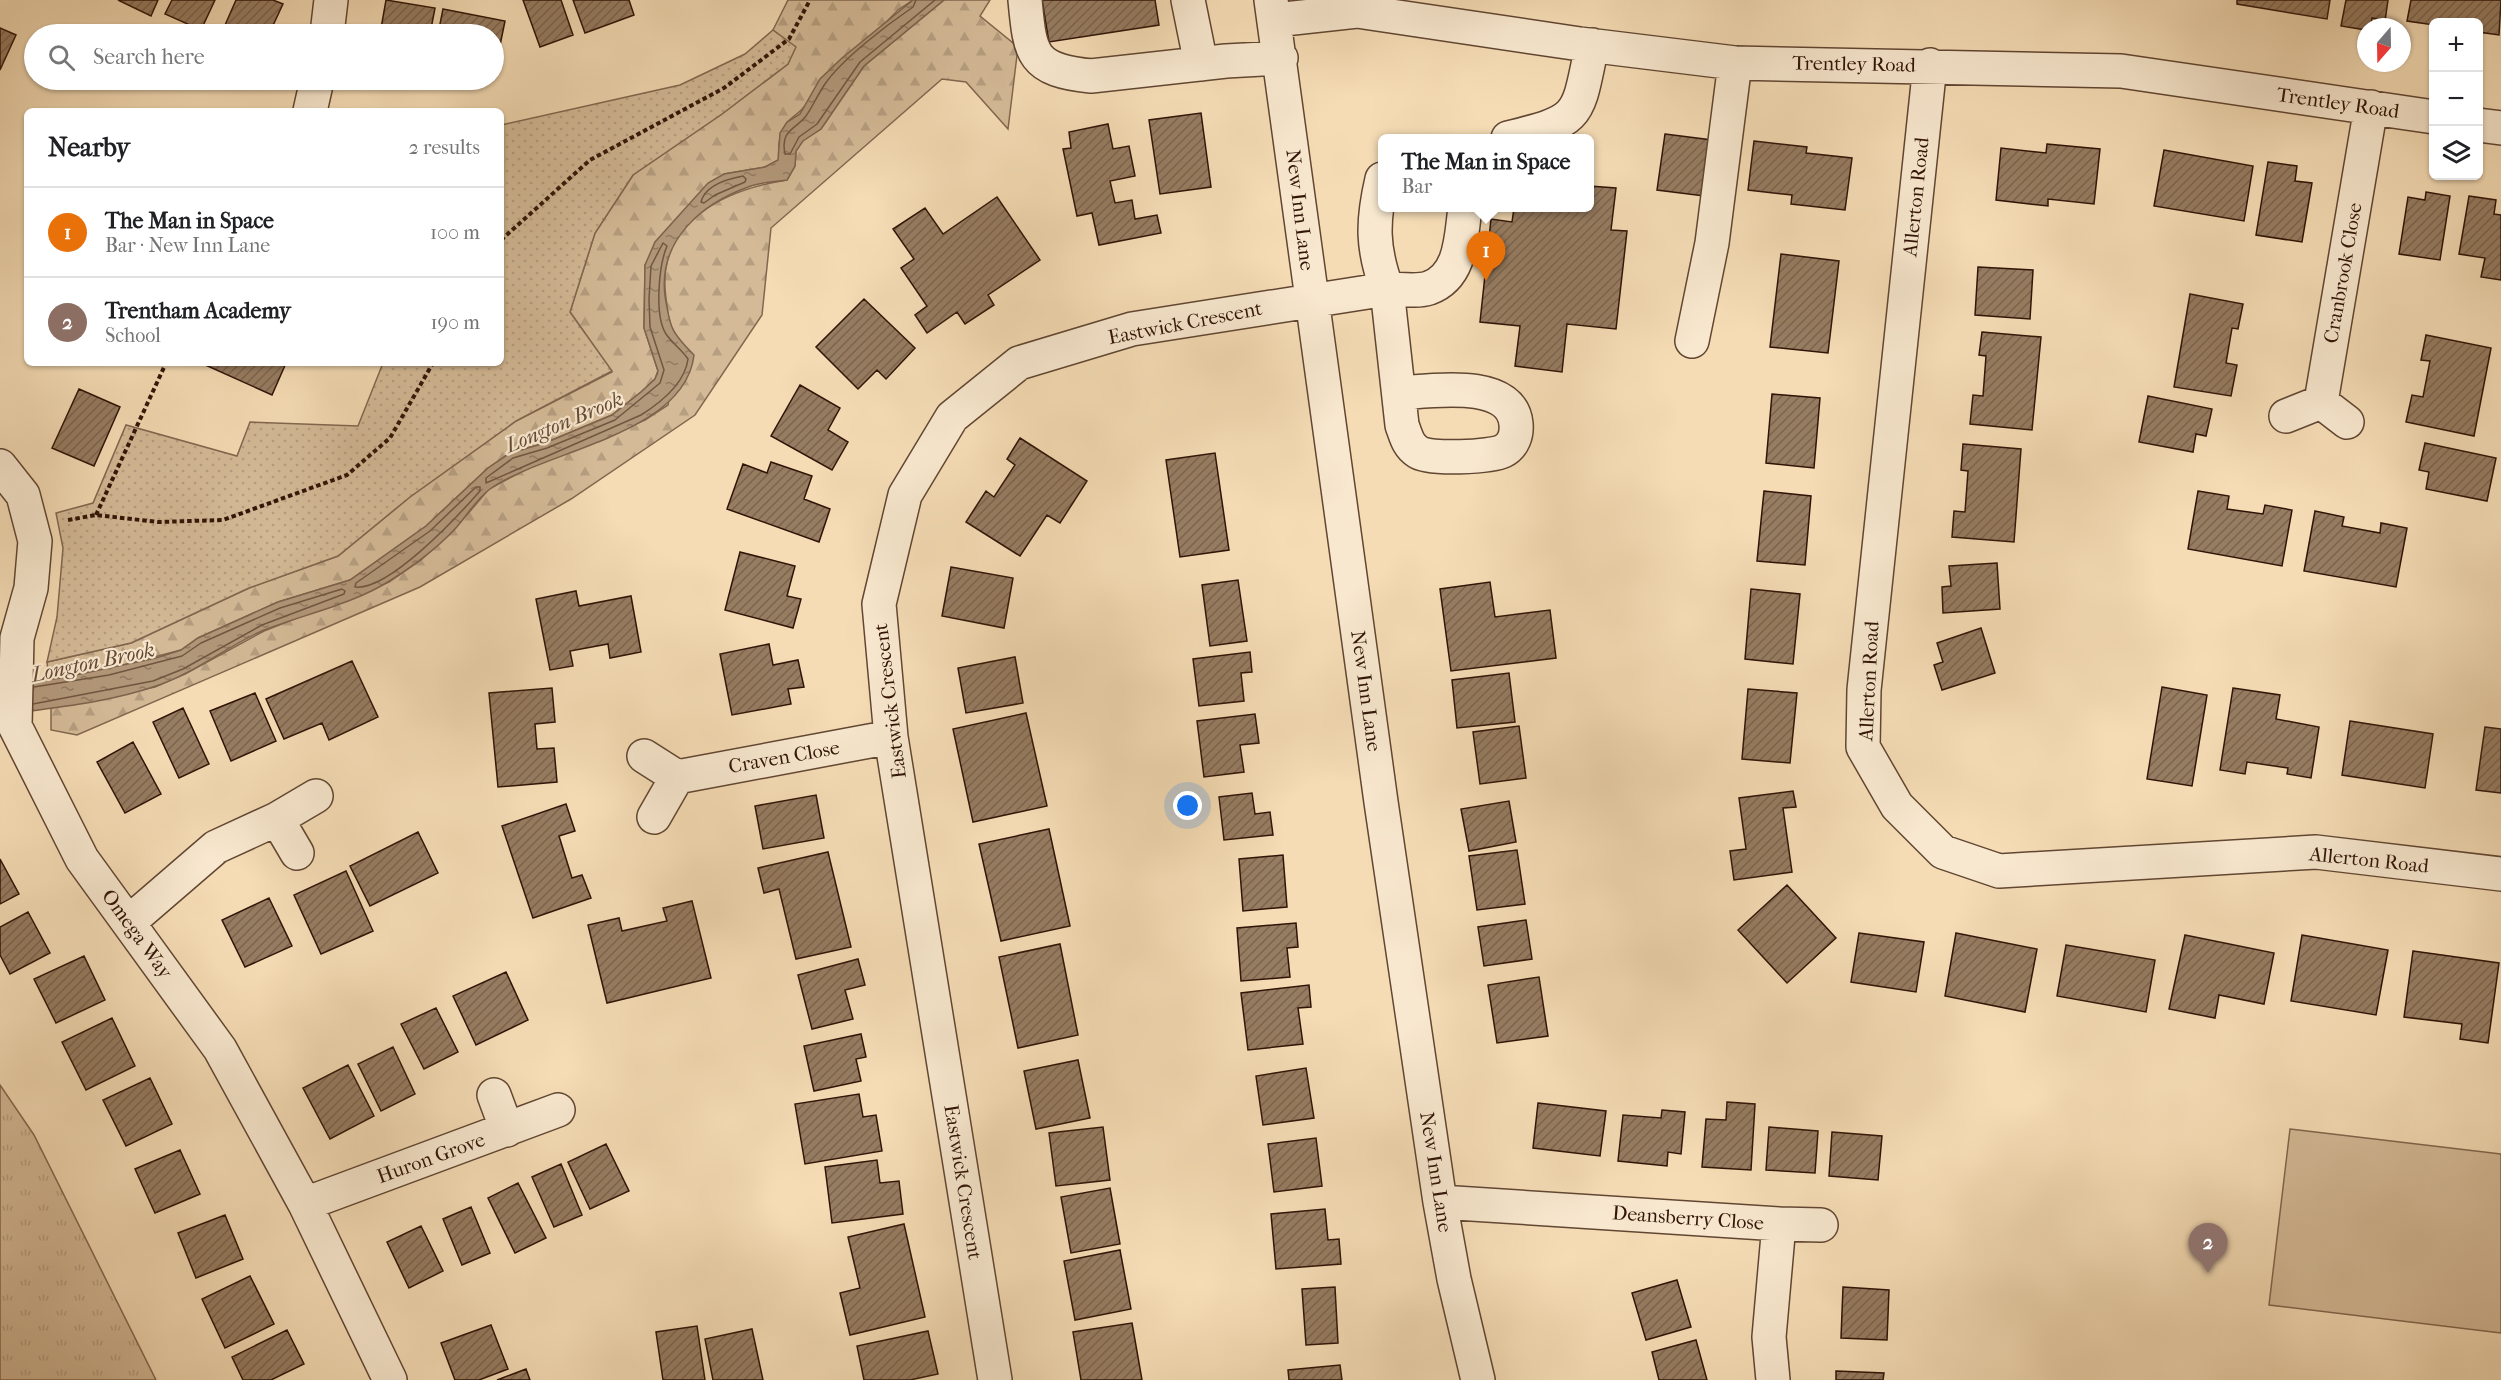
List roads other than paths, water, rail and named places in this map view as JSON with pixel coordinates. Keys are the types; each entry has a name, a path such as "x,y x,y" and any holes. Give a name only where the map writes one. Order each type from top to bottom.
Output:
{"street":[{"path":"328,24 331,0"},
{"path":"1025,0 1030,45 1039,61 1053,69 1091,76 1281,58"},
{"path":"1188,0 1201,64"},
{"name":"Trentley Road","path":"1273,10 1357,11 1735,63 1930,65 2121,71 2429,116"},
{"name":"New Inn Lane","path":"1273,10 1311,300 1440,1202 1454,1279 1478,1380"},
{"path":"1526,134 1552,128 1569,119 1584,86 1592,45"},
{"path":"1692,341 1712,243 1735,63"},
{"name":"Allerton Road","path":"1930,65 1864,690 1863,747 1897,806 1943,852 1999,871 2316,852 2501,874"},
{"path":"311,108 315,90"},
{"name":"Cranbrook Close","path":"2321,402 2371,107"},
{"path":"2483,125 2501,128"},
{"path":"1378,197 1375,208 1374,237 1377,263 1387,289 1400,393"},
{"name":"Eastwick Crescent","path":"995,1380 891,737 879,604 905,495 952,417 1019,363 1132,329 1387,289 1427,289 1446,278 1454,266 1459,254 1464,212"},
{"path":"2286,416 2321,402 2347,422"},
{"name":"Omega Way","path":"0,466 23,495 35,541 31,588 17,638 15,726 82,859 220,1049 305,1204 390,1380"},
{"name":"Craven Close","path":"677,777 891,737"},
{"path":"644,756 677,777 654,817"},
{"path":"129,922 216,847 277,819 316,796"},
{"path":"277,819 297,853"},
{"path":"494,1095 507,1130"},
{"name":"Huron Grove","path":"305,1204 558,1110"},
{"name":"Deansberry Close","path":"1440,1202 1779,1224 1769,1337 1773,1380"},
{"path":"1779,1224 1821,1225"}],"water":[{"path":"913,0 944,0 864,66 821,129 803,141 796,151 795,166 787,180 751,186 716,202 687,226 676,241 665,276 668,315 680,341 694,355 685,382 666,404 640,422 609,437 514,475 490,489 454,530 432,550 391,580 361,596 264,630 184,674 156,686 99,701 0,715 0,685 61,678 156,658 181,650 198,638 278,602 350,580 426,526 488,468 510,453 545,443 612,415 655,379 658,371 644,328 645,265 655,242 708,183 724,174 765,167 778,160 780,133 787,122 800,114 820,79"}],"place":[{"name":"The Man in Space","path":"1486,281"},
{"name":"Trentham Academy","path":"2208,1273"}],"water label":[{"name":"Longton Brook","path":"564,422"},
{"name":"Longton Brook","path":"93,662"}]}
